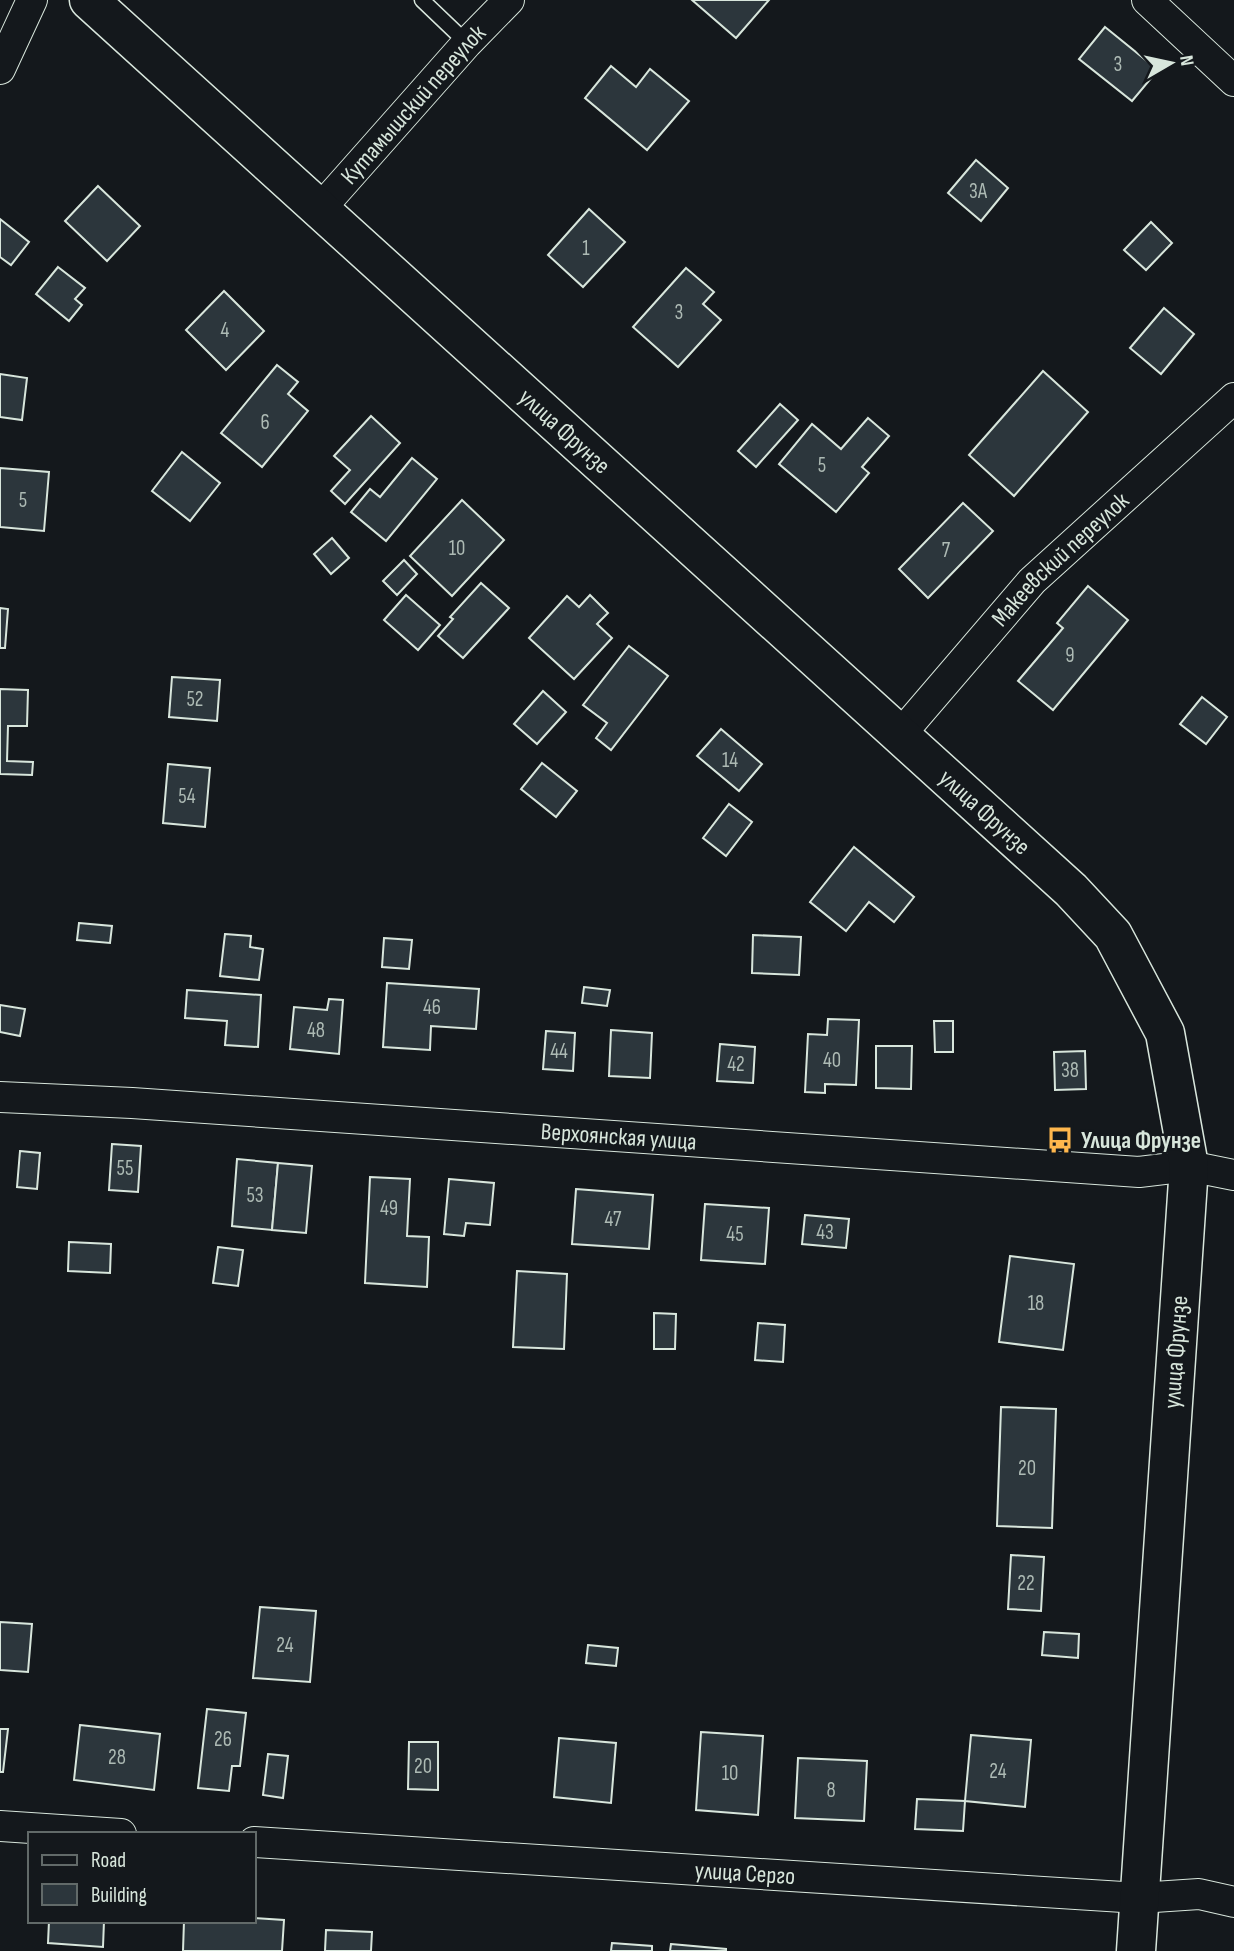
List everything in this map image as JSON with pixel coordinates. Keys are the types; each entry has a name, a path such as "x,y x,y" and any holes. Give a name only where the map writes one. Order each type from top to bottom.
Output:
{"street":[{"path":"0,69 32,0"},
{"name":"улица Фрунзе","path":"89,0 1071,890 1113,935 1165,1033 1189,1166 1136,1951"},
{"name":"Кутамышский переулок","path":"320,209 467,43 509,0"},
{"path":"1147,0 1234,81"},
{"name":"Макеевский переулок","path":"900,735 1032,581 1234,398"},
{"name":"Верхоянская улица","path":"0,1097 132,1103 1139,1172 1189,1166 1234,1175"},
{"path":"0,1826 91,1832"},
{"name":"улица Серго","path":"256,1842 1139,1898 1199,1894 1234,1902"}],"lane":[{"path":"422,0 467,43"}],"building":[{"path":"692,0 769,0 736,38"},
{"path":"1105,27 1158,70 1132,101 1079,59"},
{"path":"611,66 636,87 650,69 689,101 647,150 585,98"},
{"path":"976,160 1008,188 981,221 948,193"},
{"path":"98,186 140,226 107,261 65,221"},
{"path":"589,209 625,242 583,287 548,255"},
{"path":"0,219 29,242 11,265 0,257"},
{"path":"1151,222 1172,243 1146,270 1124,250"},
{"path":"58,267 85,288 75,299 82,305 69,321 36,294"},
{"path":"686,268 714,292 703,304 721,320 678,367 633,327"},
{"path":"224,291 264,331 226,370 186,330"},
{"path":"1164,308 1194,334 1161,374 1130,348"},
{"path":"277,365 298,382 288,394 308,411 262,467 221,433"},
{"path":"1043,371 1088,412 1014,496 969,455"},
{"path":"0,374 27,378 22,420 0,417"},
{"path":"780,404 798,420 756,467 738,451"},
{"path":"371,416 400,443 345,504 331,491 350,470 334,456"},
{"path":"868,418 889,436 862,467 869,473 836,512 779,464 812,424 841,449"},
{"path":"182,452 220,483 190,521 152,491"},
{"path":"412,458 437,479 386,541 351,512 370,489 380,497"},
{"path":"0,468 49,472 44,531 0,527"},
{"path":"462,500 504,540 452,596 410,556"},
{"path":"963,503 993,531 928,598 899,569"},
{"path":"332,538 349,558 331,574 314,554"},
{"path":"404,560 417,574 397,595 383,581"},
{"path":"481,583 509,608 463,658 438,636 453,619 450,617"},
{"path":"1088,586 1128,620 1053,710 1018,681 1063,628 1057,623"},
{"path":"406,595 440,625 418,650 384,620"},
{"path":"590,595 608,613 597,624 612,638 574,679 529,638 567,596 579,607"},
{"path":"0,608 8,609 5,648 0,648"},
{"path":"629,646 668,676 611,750 596,738 607,723 583,705"},
{"path":"172,677 220,680 217,721 169,717"},
{"path":"0,689 28,690 27,726 8,726 7,761 33,762 32,775 0,774"},
{"path":"543,691 566,712 537,744 514,724"},
{"path":"1202,697 1227,717 1206,744 1180,724"},
{"path":"721,729 762,764 739,791 697,756"},
{"path":"542,763 577,791 556,817 521,789"},
{"path":"168,764 210,768 205,827 163,823"},
{"path":"729,804 752,822 726,856 703,838"},
{"path":"854,847 914,897 894,922 869,902 846,931 810,902"},
{"path":"79,923 112,926 110,943 77,940"},
{"path":"225,934 251,936 250,947 263,949 259,980 220,976"},
{"path":"753,935 801,937 799,975 752,973"},
{"path":"384,938 412,940 409,969 382,967"},
{"path":"387,983 479,989 476,1029 431,1026 430,1050 383,1047"},
{"path":"584,987 610,990 607,1006 582,1003"},
{"path":"187,990 261,995 258,1047 225,1045 227,1021 185,1018"},
{"path":"329,999 343,1000 339,1054 290,1049 294,1007 327,1010"},
{"path":"0,1005 25,1009 20,1036 0,1032"},
{"path":"828,1019 859,1020 856,1085 825,1084 825,1093 805,1092 808,1034 827,1035"},
{"path":"934,1021 953,1021 953,1052 935,1052"},
{"path":"611,1030 652,1033 650,1078 609,1076"},
{"path":"546,1031 575,1033 573,1071 543,1069"},
{"path":"720,1044 755,1047 753,1083 717,1081"},
{"path":"876,1046 912,1046 911,1089 876,1088"},
{"path":"1085,1051 1086,1089 1055,1090 1054,1052"},
{"path":"112,1144 141,1146 138,1192 109,1190"},
{"path":"20,1151 40,1153 37,1189 17,1187"},
{"path":"237,1159 278,1163 272,1230 232,1226"},
{"path":"278,1163 312,1166 306,1233 272,1230"},
{"path":"370,1177 410,1179 407,1236 429,1237 427,1287 365,1283"},
{"path":"449,1179 494,1183 490,1225 466,1223 464,1236 444,1234"},
{"path":"576,1189 653,1195 649,1249 572,1244"},
{"path":"705,1204 769,1208 765,1264 701,1260"},
{"path":"805,1215 849,1219 846,1248 802,1244"},
{"path":"69,1242 111,1244 110,1273 68,1271"},
{"path":"218,1247 243,1250 238,1286 213,1283"},
{"path":"1010,1256 1074,1264 1063,1350 999,1342"},
{"path":"517,1271 567,1274 564,1349 513,1347"},
{"path":"654,1313 676,1314 675,1349 654,1349"},
{"path":"758,1323 785,1325 783,1362 755,1360"},
{"path":"1001,1407 1056,1409 1052,1528 997,1526"},
{"path":"1011,1555 1044,1557 1041,1611 1008,1609"},
{"path":"260,1607 316,1611 310,1682 253,1678"},
{"path":"0,1622 32,1624 28,1672 0,1670"},
{"path":"1044,1632 1079,1634 1078,1658 1042,1655"},
{"path":"588,1645 618,1648 616,1666 586,1663"},
{"path":"207,1709 246,1713 240,1766 232,1766 229,1791 198,1788"},
{"path":"80,1725 160,1734 154,1790 74,1780"},
{"path":"0,1729 8,1729 3,1772 0,1772"},
{"path":"701,1732 763,1736 758,1815 696,1810"},
{"path":"971,1735 1031,1740 1025,1807 965,1801"},
{"path":"559,1738 616,1743 611,1803 554,1797"},
{"path":"409,1742 438,1742 438,1790 408,1789"},
{"path":"268,1754 288,1756 283,1798 263,1795"},
{"path":"798,1758 867,1761 864,1821 795,1818"},
{"path":"917,1799 965,1801 963,1831 915,1829"},
{"path":"256,1918 284,1920 282,1951 183,1951 184,1923 256,1923"},
{"path":"49,1923 104,1923 103,1947 48,1943"},
{"path":"326,1930 372,1932 371,1951 325,1951"},
{"path":"612,1943 652,1946 652,1951 611,1951"},
{"path":"671,1944 726,1949 726,1951 670,1951"}],"place":[{"name":"Улица Фрунзе","path":"1060,1140"}]}
